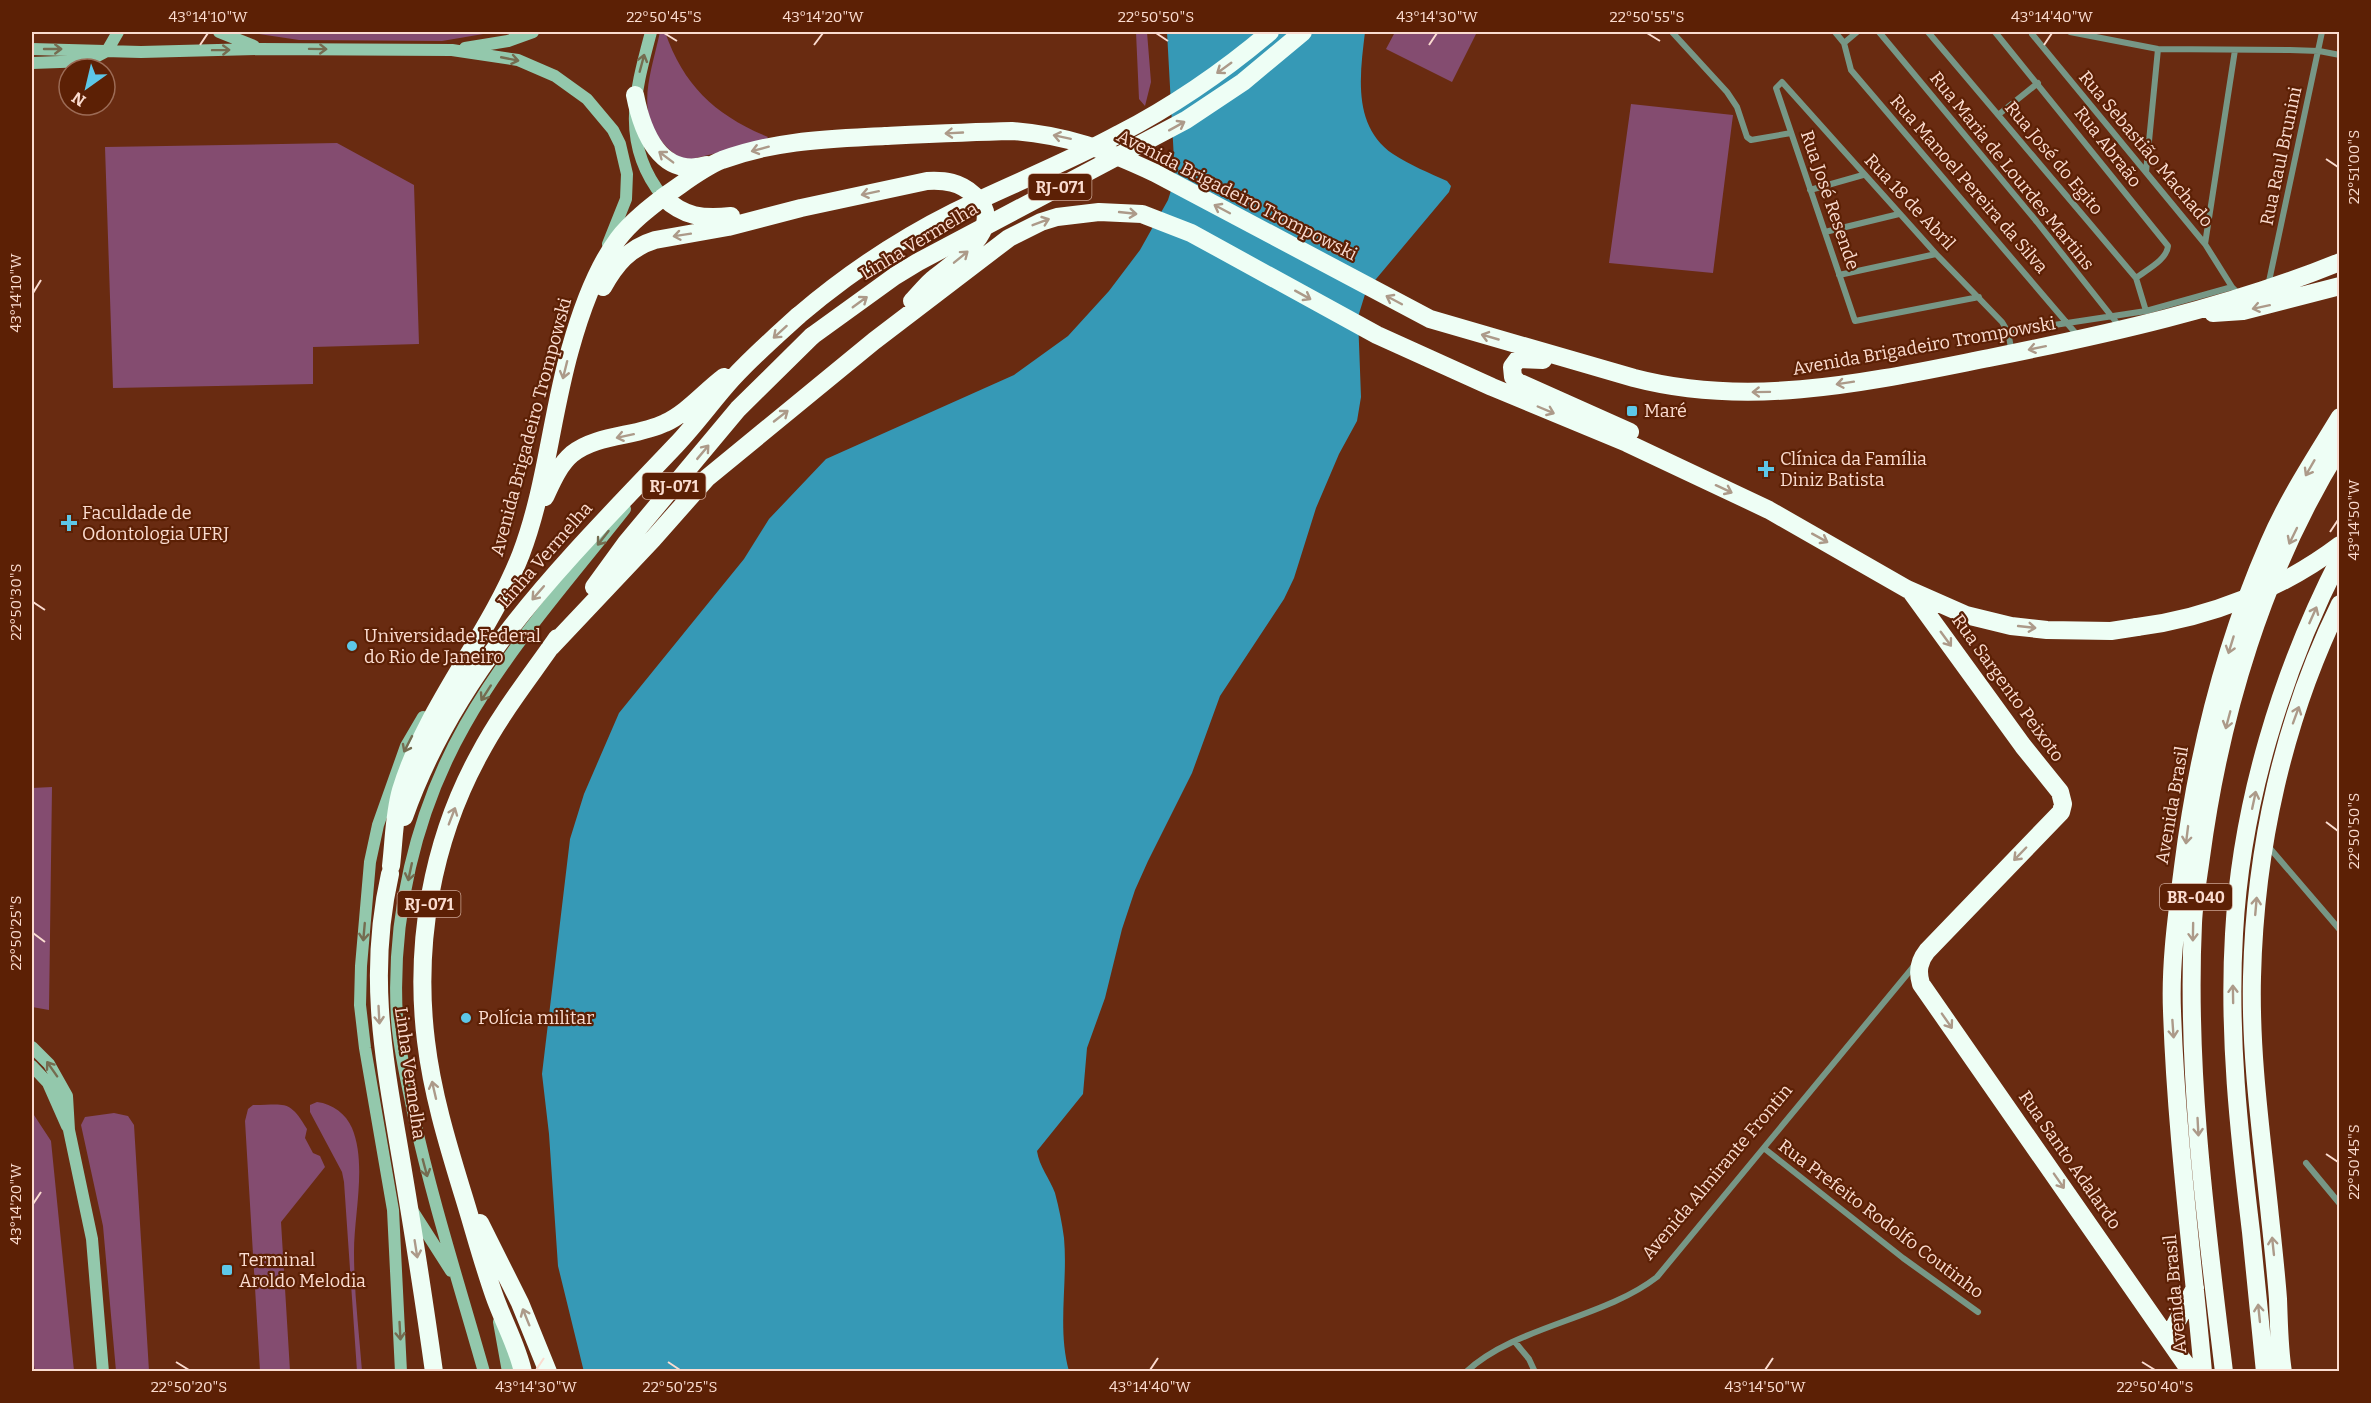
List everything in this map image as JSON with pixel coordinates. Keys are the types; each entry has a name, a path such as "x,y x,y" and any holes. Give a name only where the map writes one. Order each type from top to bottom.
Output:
{"highway":[{"name":"Linha Vermelha","path":"434,1371 381,1036 378,989 379,943 384,897 390,870 404,819 441,731 490,655 532,600 588,536 678,442 761,349 831,288 912,235 954,212 1072,159 1150,117 1202,84 1270,32"},
{"name":"Linha Vermelha","path":"523,1371 494,1295 461,1187 433,1084 426,1041 423,958 426,917 445,833 478,755 501,717 626,543 738,409 812,336 918,262 1186,120 1243,82 1303,32"},
{"path":"635,95 646,134 658,152 667,159 690,168 698,168 720,161"},
{"name":"Avenida Brigadeiro Trompowski","path":"475,642 495,612 522,551 540,491 571,348 596,274 626,229 663,197 720,161 760,148 802,141 1012,131 1072,139 1121,157 1155,173 1414,311 1447,325 1668,387 1701,391 1788,391 1889,376 2012,353 2080,339 2117,323 2196,311 2237,292 2268,287 2340,262"},
{"path":"578,330 615,266 623,257 644,243 728,227 801,208 927,181 944,180 958,184 968,190 985,212 985,221 977,241 929,283 874,341"},
{"path":"663,197 684,212 700,217 801,208"},
{"path":"874,341 1009,238 1041,222 1070,214 1122,212 1142,214 1191,233 1377,335 1492,387 1627,443 1769,510 1911,591 1966,615 2011,626 2088,631 2137,627 2185,618 2236,601 2283,580 2340,545"},
{"path":"2196,311 2220,313 2243,311 2340,286"},
{"name":"Linha Vermelha","path":"551,647 707,478 874,341"},
{"path":"522,551 557,474 573,454 600,441 642,432 666,423 761,349"},
{"path":"1586,364 1524,357 1514,362 1511,371 1518,382 1660,446 1687,471"},
{"name":"Avenida Brasil","path":"2204,1371 2172,1009 2175,925 2190,807 2214,704 2241,616 2269,542 2290,500 2340,417"},
{"name":"Avenida Brasil","path":"2224,1371 2200,1167 2192,1028 2193,921 2207,809 2250,639 2283,556 2340,447"},
{"name":"BR-040","path":"2279,1370 2234,1062 2234,933 2244,850 2272,731 2310,621 2340,558"},
{"name":"Rua Sargento Peixoto","path":"1911,591 2023,746 2060,792 2063,804 2061,812"},
{"path":"2279,1370 2277,1285 2254,1053 2253,968 2256,904 2274,789 2287,738 2328,628 2340,604"},
{"path":"390,870 402,787 436,712 475,642"},
{"name":"Avenida Almirante Frontin","path":"1917,975 2061,812"},
{"name":"Rua Santo Adalardo","path":"1917,975 2191,1371"},
{"path":"461,1187 499,1258 548,1371"},
{"path":"2204,1371 2208,1240"},
{"path":"2168,1338 2195,1288"}],"street":[{"path":"32,63 88,61 107,51 118,32"},
{"path":"219,32 259,49"},
{"path":"452,50 508,41 533,32"},
{"path":"651,32 635,95 634,131 649,175 663,197"},
{"path":"1672,32 1737,106 1747,138 1751,140 1791,133"},
{"path":"1835,32 1844,43 1857,32"},
{"name":"Rua Maria de Lourdes Martins","path":"1879,32 2037,222 2117,323"},
{"name":"Rua José do Egito","path":"1928,32 2136,278 2146,311"},
{"name":"Rua Abraão","path":"1995,32 2168,246 2164,257 2136,278"},
{"path":"2070,32 2158,50 2319,51 2340,55"},
{"name":"Rua Raul Brunini","path":"2268,287 2322,32"},
{"name":"Rua Sebastião Machado","path":"2032,34 2205,244 2237,292"},
{"name":"Rua Manoel Pereira da Silva","path":"1844,43 1851,70 2070,323 2080,339"},
{"path":"32,49 107,51 452,50 511,58 535,66 555,76 587,99 613,130 624,159 627,174 626,199 596,274"},
{"path":"2146,172 2158,50"},
{"path":"2205,244 2235,50"},
{"name":"Rua 18 de Abril","path":"1776,88 1782,82 1863,175 2002,322 2008,332 2012,353"},
{"path":"1998,115 2038,83"},
{"name":"Rua José Resende","path":"1776,88 1855,321 1979,297"},
{"path":"1810,190 1863,175"},
{"path":"1825,232 1899,214"},
{"path":"1839,275 1936,254"},
{"path":"2008,332 2070,323 2117,323 2146,311 2237,292"},
{"name":"Linha Vermelha","path":"462,1294 424,1164 399,1038 397,959 400,924 411,865 437,783 466,724 531,629 678,442"},
{"name":"Avenida Brigadeiro Trompowski","path":"401,1371 393,1210 365,1048 360,1005 370,862 381,816 406,746 424,715 475,642"},
{"path":"2265,843 2340,930"},
{"path":"1899,984 1917,975"},
{"name":"Avenida Almirante Frontin","path":"1466,1371 1484,1358 1515,1342 1622,1298 1657,1277 1899,984 1917,975"},
{"path":"32,1047 49,1064 65,1091 70,1113 69,1130"},
{"path":"32,1066 48,1083 69,1130 92,1239 103,1371"},
{"path":"382,1148 404,1195 444,1259 462,1294 484,1371"},
{"name":"Rua Prefeito Rodolfo Coutinho","path":"1765,1149 1903,1258 1978,1312"},
{"path":"2306,1163 2340,1204"},
{"path":"494,1295 507,1371"},
{"path":"1515,1342 1529,1359 1535,1371"}],"shaded area":[{"path":"246,32 495,32 442,41 299,40"},
{"path":"660,32 665,32 682,68 704,97 732,119 768,137 765,141 684,161 667,147 656,133 647,103 651,70"},
{"path":"1136,32 1147,32 1151,82 1145,106 1139,99"},
{"path":"1395,32 1477,32 1452,82 1386,49"},
{"path":"1631,104 1733,115 1713,273 1609,263"},
{"path":"337,143 414,185 419,344 313,347 313,384 113,388 105,147"},
{"path":"52,787 49,1010 32,1007 32,788"},
{"path":"317,1102 334,1107 343,1114 352,1128 359,1157 354,1267 362,1371 357,1371 344,1182 342,1172 310,1112 310,1105"},
{"path":"253,1105 280,1105 291,1108 307,1129 305,1138 313,1153 320,1156 325,1167 281,1222 290,1371 260,1371 245,1121 248,1109"},
{"path":"32,1112 51,1141 74,1371 35,1371 32,1353"},
{"path":"114,1113 128,1116 134,1125 149,1371 116,1371 103,1226 81,1125 85,1117"}],"water":[{"path":"1167,32 1365,32 1361,82 1365,114 1371,129 1380,142 1393,154 1447,181 1451,186 1449,192 1366,291 1358,317 1361,397 1357,421 1339,454 1316,508 1294,578 1284,599 1220,696 1192,773 1135,890 1122,929 1105,998 1087,1048 1083,1094 1037,1151 1055,1193 1063,1232 1065,1255 1063,1322 1069,1371 584,1372 558,1266 549,1134 542,1074 570,839 584,794 619,713 744,559 769,519 826,459 1014,375 1068,336 1109,291 1140,250 1168,200 1175,178"}],"place":[{"name":"Maré","path":"1632,411"},
{"name":"Clínica da Família Diniz Batista","path":"1766,469"},
{"name":"Faculdade de Odontologia UFRJ","path":"69,523"},
{"name":"Universidade Federal do Rio de Janeiro","path":"352,646"},
{"name":"Polícia militar","path":"466,1018"},
{"name":"Terminal Aroldo Melodia","path":"227,1270"}]}
